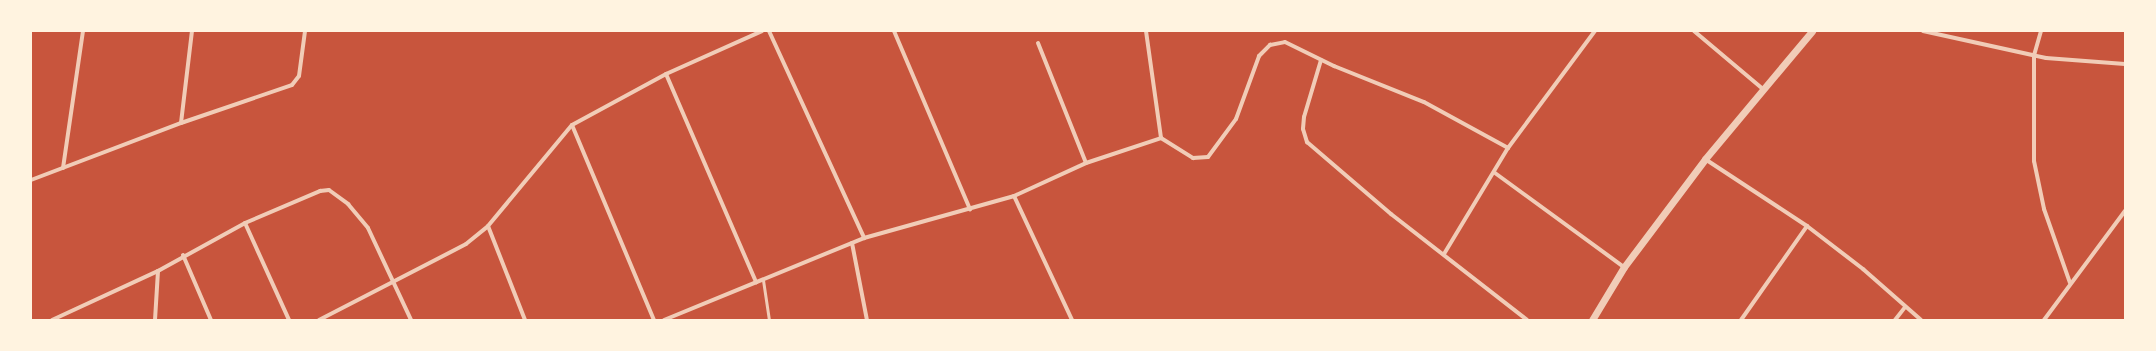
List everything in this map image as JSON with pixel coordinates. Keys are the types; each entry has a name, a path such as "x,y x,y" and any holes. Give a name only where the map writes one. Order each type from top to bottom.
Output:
{"street":[{"path":"63,168 83,31"},
{"path":"181,123 192,31"},
{"path":"31,180 181,123 285,88 298,79 305,31"},
{"path":"319,320 440,259 466,244 488,226 572,125 666,74 762,31"},
{"path":"769,31 864,238"},
{"path":"894,31 970,209"},
{"path":"1146,31 1160,138"},
{"path":"1444,254 1495,173 1508,148 1595,31"},
{"path":"1694,31 1764,90"},
{"path":"1592,320 1624,267 1705,159 1812,31"},
{"path":"1923,31 2034,55 2094,63 2125,64"},
{"path":"2041,31 2034,55 2034,160 2038,188 2070,283"},
{"path":"664,320 864,238 1014,196 1086,163 1160,138 1193,158 1208,157 1231,129 1259,56 1270,45 1277,42 1290,43 1321,60 1424,102 1508,148"},
{"path":"1038,43 1086,163"},
{"path":"1321,60 1304,117 1303,129 1307,142 1391,214 1527,320"},
{"path":"666,74 756,282"},
{"path":"572,125 654,320"},
{"path":"1705,159 1807,226 1863,269 1904,307 1921,320"},
{"path":"1495,173 1624,267"},
{"path":"52,320 158,271 183,255 245,223 320,191 334,192 358,214 394,281 411,320"},
{"path":"1014,196 1072,320"},
{"path":"2044,320 2070,283 2125,211"},
{"path":"245,223 289,320"},
{"path":"488,226 525,320"},
{"path":"1741,320 1807,226"},
{"path":"852,243 867,320"},
{"path":"183,255 211,320"},
{"path":"154,320 158,271"},
{"path":"1895,320 1904,307"}],"lane":[{"path":"763,280 769,320"}]}
